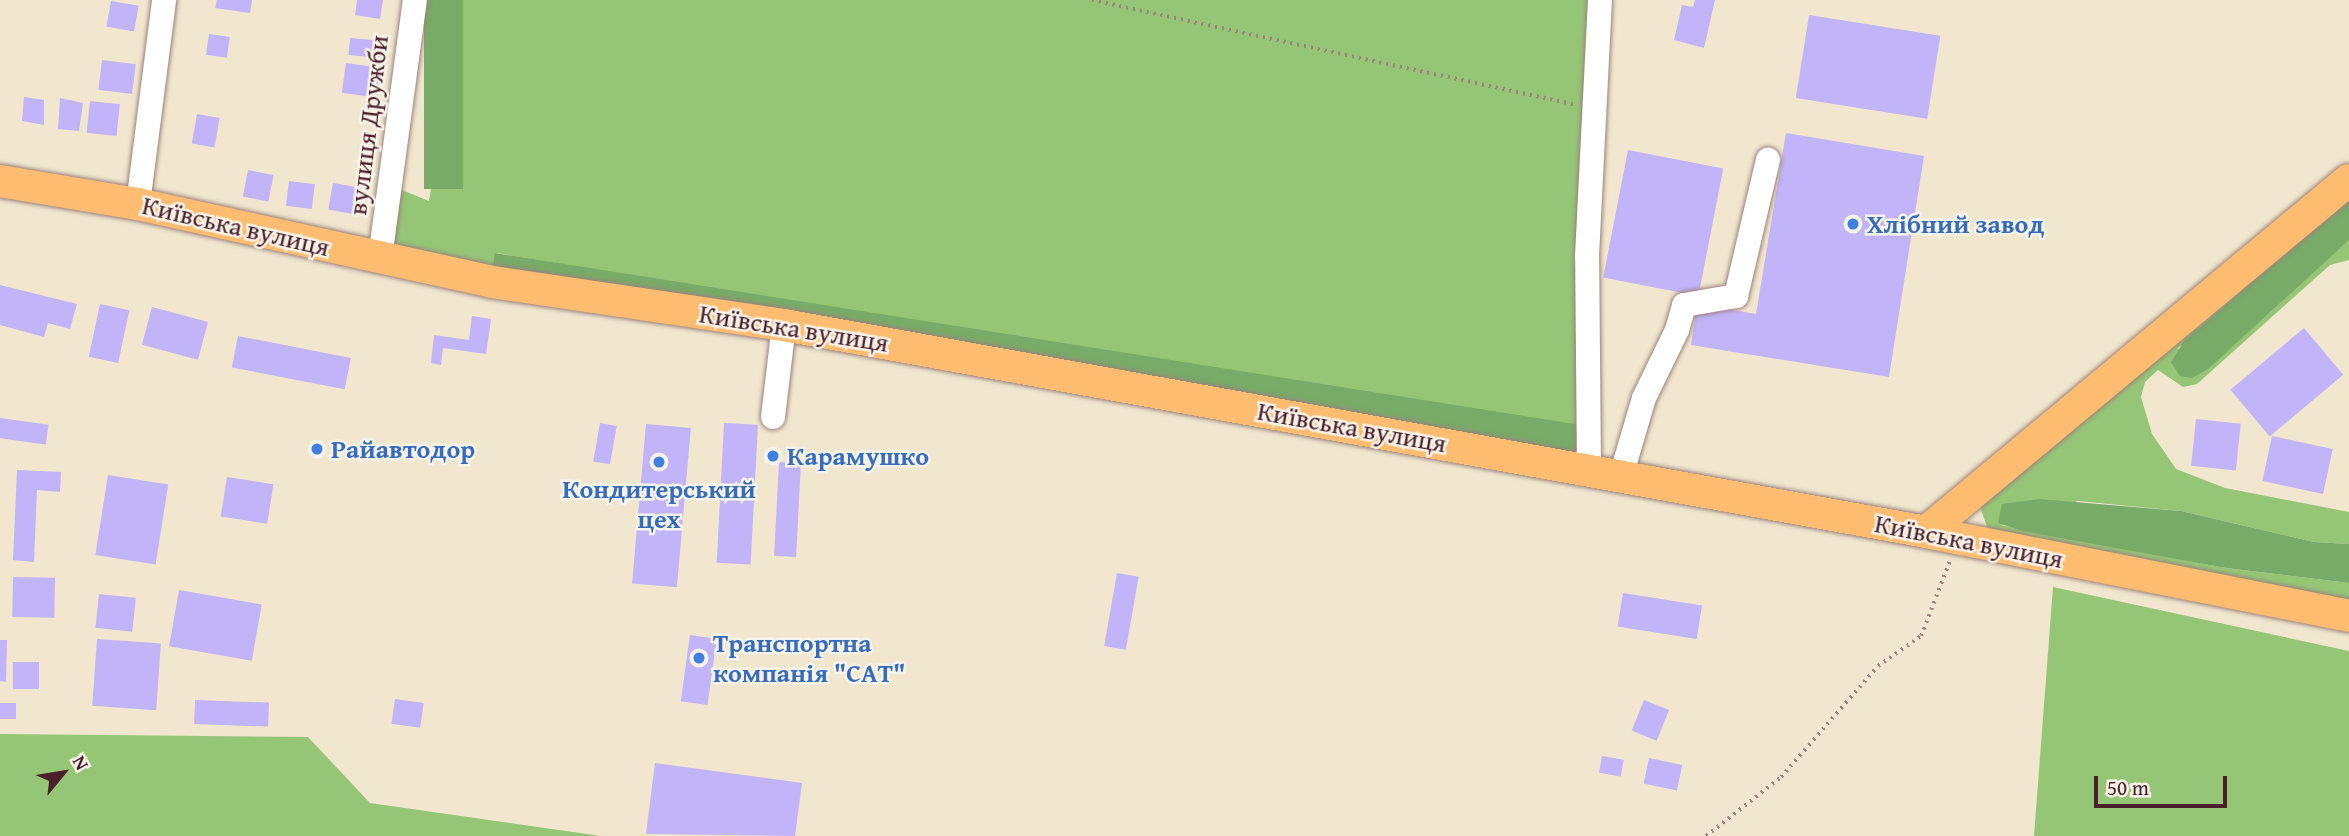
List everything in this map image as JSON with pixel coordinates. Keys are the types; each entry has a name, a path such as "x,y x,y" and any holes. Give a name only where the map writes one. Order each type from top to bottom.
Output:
{"main road":[{"path":"1926,532 2349,180"},
{"name":"Київська вулиця","path":"0,181 138,204 492,282 784,325 1926,532 2349,616"}],"street":[{"path":"138,204 164,0"},
{"name":"вулиця Дружби","path":"380,258 415,0"},
{"path":"1589,470 1587,256 1600,0"},
{"path":"1621,476 1644,398 1677,330 1684,304 1736,296 1768,160"},
{"path":"774,417 784,325"}],"path":[{"path":"1092,0 1578,105 1596,82"},
{"path":"1706,836 1781,777 1878,666 1921,636 1957,538"}],"green space":[{"path":"424,0 463,0 463,189 424,189"},
{"path":"463,0 1600,0 1589,436 496,253 492,282 380,258 392,186 429,201"},
{"path":"2349,198 2177,349 2239,337 2349,240 2349,260 2330,265 2197,384 2183,387 2158,370 2145,382 2141,397 2152,434 2176,469 2225,488 2349,512 2349,544 2314,542 2181,511 2078,501 2001,525 2226,568 2349,583 2349,602 1990,535 1980,507"},
{"path":"2349,198 2349,240 2208,369 2192,378 2180,376 2171,362 2184,341"},
{"path":"495,253 1590,426 1586,455 490,282"},
{"path":"2039,499 2181,511 2314,542 2349,544 2349,583 2226,568 2023,531 1998,523 2002,504"},
{"path":"2053,587 2349,651 2349,836 2034,836"},
{"path":"0,734 308,737 370,803 601,836 0,836"}],"building":[{"path":"217,0 252,0 250,13 215,8"},
{"path":"357,0 383,0 380,19 355,15"},
{"path":"1695,0 1715,0 1704,48 1674,40 1682,5 1693,7"},
{"path":"111,1 139,6 134,31 106,27"},
{"path":"1809,15 1940,36 1927,119 1796,98"},
{"path":"209,34 230,37 227,58 206,55"},
{"path":"350,38 384,41 382,58 349,55"},
{"path":"102,60 136,64 132,94 98,90"},
{"path":"346,63 382,68 377,98 342,93"},
{"path":"24,97 44,100 44,125 22,121"},
{"path":"60,98 83,103 79,131 58,129"},
{"path":"90,101 120,104 116,136 87,133"},
{"path":"197,114 220,118 214,148 192,144"},
{"path":"1786,133 1924,156 1889,377 1691,345 1697,304 1756,314"},
{"path":"1628,150 1723,169 1698,296 1603,278"},
{"path":"248,170 274,175 268,201 243,197"},
{"path":"289,181 315,184 312,209 286,206"},
{"path":"333,183 362,188 357,215 328,210"},
{"path":"0,285 77,304 70,329 48,323 44,337 0,325"},
{"path":"100,304 129,310 118,363 89,357"},
{"path":"152,307 208,322 198,360 142,345"},
{"path":"472,316 491,319 486,354 443,348 441,365 431,363 434,335 469,340"},
{"path":"2304,328 2343,375 2270,436 2230,390"},
{"path":"238,336 351,358 345,389 232,367"},
{"path":"0,418 49,425 46,445 0,438"},
{"path":"2196,419 2241,424 2236,470 2191,466"},
{"path":"600,423 617,426 610,464 593,461"},
{"path":"724,423 758,425 751,565 717,563"},
{"path":"646,424 691,428 677,587 632,583"},
{"path":"2272,436 2333,449 2323,494 2262,481"},
{"path":"779,462 801,463 796,557 774,556"},
{"path":"17,470 61,472 60,492 37,490 34,562 13,560"},
{"path":"108,475 168,485 156,565 95,555"},
{"path":"227,477 273,484 267,524 221,517"},
{"path":"1117,573 1139,577 1126,650 1104,646"},
{"path":"13,577 55,578 54,618 12,617"},
{"path":"179,590 262,605 252,661 169,646"},
{"path":"1623,593 1702,606 1697,639 1618,627"},
{"path":"99,594 136,598 132,632 95,628"},
{"path":"690,635 717,639 707,705 681,701"},
{"path":"97,639 161,643 156,710 92,706"},
{"path":"0,640 7,640 6,682 0,681"},
{"path":"13,662 39,662 39,689 13,689"},
{"path":"395,699 424,703 420,728 392,724"},
{"path":"195,700 269,703 268,727 194,724"},
{"path":"1644,700 1669,710 1657,741 1632,731"},
{"path":"0,703 16,703 16,719 0,719"},
{"path":"1602,756 1624,760 1621,777 1599,773"},
{"path":"1649,758 1682,765 1677,791 1644,783"},
{"path":"655,763 802,783 795,836 646,834"}],"place":[{"name":"Хлібний завод","path":"1853,224"},
{"name":"Райавтодор","path":"317,449"},
{"name":"Карамушко","path":"773,456"},
{"name":"Кондитерський цех","path":"659,462"},
{"name":"Транспортна компанія \"САТ\"","path":"699,658"}]}
